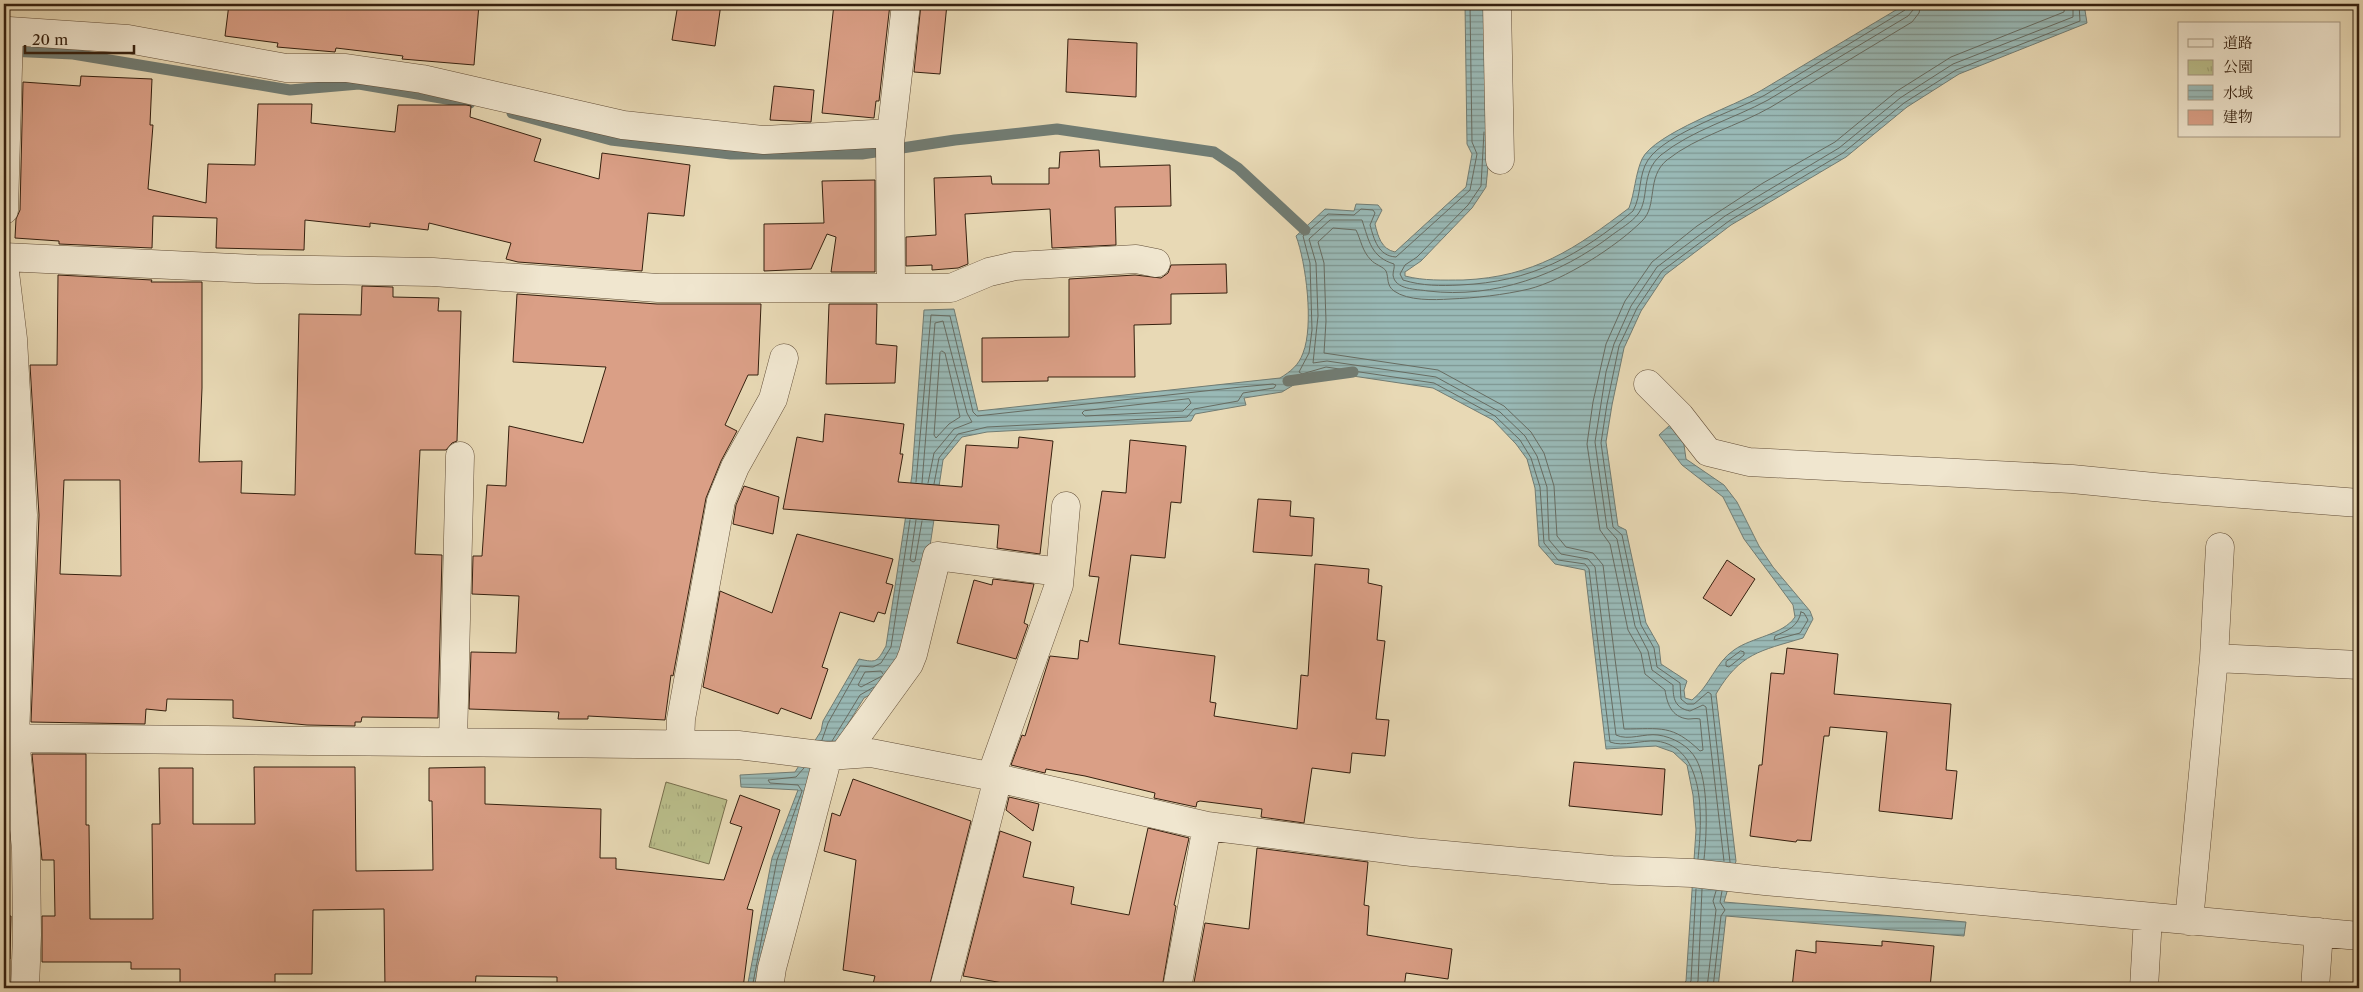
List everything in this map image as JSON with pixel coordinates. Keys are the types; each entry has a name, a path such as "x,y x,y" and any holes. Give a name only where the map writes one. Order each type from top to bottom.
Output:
{"street":[{"path":"891,287 891,133 906,4"},
{"path":"1497,4 1500,160"},
{"path":"4,210 6,31 128,39 286,68 346,68 422,79 623,125 764,140 891,133"},
{"path":"4,257 256,269 433,272 658,288 951,288 989,272 1014,266 1136,259 1156,263"},
{"path":"4,264 13,339 23,515 9,738 26,848 27,935 25,988"},
{"path":"680,744 681,719 721,501 735,467 773,399 784,358"},
{"path":"1648,384 1680,416 1708,452 1749,462 2072,479 2359,503"},
{"path":"453,742 460,456"},
{"path":"944,988 994,777 1059,585 1066,506"},
{"path":"2188,920 2214,658 2220,547"},
{"path":"769,988 772,968 836,756 909,664 937,556 1060,572"},
{"path":"2214,658 2359,665"},
{"path":"9,738 738,745 836,756 871,753 994,777 1207,826 1412,852 1612,870 1692,873 2359,936"},
{"path":"1177,988 1207,826"},
{"path":"2144,988 2148,917"},
{"path":"2315,988 2319,932"}],"green space":[{"path":"666,782 727,800 709,864 649,847"}],"water":[{"path":"1465,4 1487,4 1490,146 1486,187 1472,208 1421,261 1405,272 1405,276 1412,278 1463,280 1488,278 1532,267 1571,248 1629,208 1642,159 1650,149 1662,140 1762,90 1906,4 2084,4 2087,23 1959,74 1907,107 1846,157 1731,225 1665,275 1641,311 1624,348 1606,442 1618,526 1626,530 1646,623 1659,646 1661,664 1687,681 1684,690 1685,698 1692,700 1698,694 1727,655 1749,642 1783,628 1795,617 1793,605 1744,539 1723,497 1682,465 1659,435 1680,416 1686,459 1724,485 1737,502 1759,546 1773,567 1810,611 1813,619 1803,638 1775,646 1752,656 1734,670 1716,694 1736,861 1724,902 1966,922 1964,936 1726,916 1718,988 1679,988 1686,981 1696,830 1693,795 1687,765 1673,752 1656,746 1606,749 1585,570 1555,564 1539,546 1535,488 1527,459 1516,444 1493,420 1433,388 1326,372 1305,378 1282,392 1244,398 1246,405 1195,414 1191,421 987,432 962,437 943,460 930,546 905,663 890,685 864,698 828,756 765,988 747,988 772,858 798,790 741,787 740,775 795,772 821,731 823,721 859,659 876,660 886,646 912,475 924,310 954,309 978,411 1280,378 1294,368 1299,361 1306,341 1308,327 1306,277 1296,236 1325,209 1354,211 1356,204 1378,205 1382,210 1375,224 1379,237 1386,248 1395,252 1466,187 1472,154 1467,144"}],"building":[{"path":"229,4 479,4 474,65 402,59 403,56 336,48 335,52 277,47 278,43 225,36"},
{"path":"678,4 721,4 715,46 672,40"},
{"path":"834,4 890,4 879,101 876,101 874,118 822,113"},
{"path":"921,4 947,4 940,74 914,72"},
{"path":"1068,39 1137,43 1136,97 1066,92"},
{"path":"81,76 152,79 150,125 153,125 148,189 206,203 208,164 255,165 258,104 312,104 311,123 395,132 398,105 466,105 471,106 470,117 541,139 534,161 599,179 602,153 690,165 684,216 648,213 642,271 518,262 506,259 511,243 429,223 428,230 370,223 370,227 305,220 304,250 216,248 217,218 153,216 152,248 59,244 59,241 15,238 16,219 20,210 23,82 80,86"},
{"path":"774,86 814,90 811,122 770,120"},
{"path":"1099,150 1100,167 1170,165 1171,206 1115,207 1116,245 1052,248 1050,209 965,214 968,264 958,268 932,270 932,265 906,266 906,237 936,235 934,178 991,176 992,184 1049,184 1049,168 1059,168 1060,152"},
{"path":"875,180 875,272 831,272 836,237 827,234 811,269 764,271 764,224 824,223 822,181"},
{"path":"1226,264 1227,293 1171,294 1171,324 1134,325 1135,377 1048,377 1048,381 982,382 982,338 1069,337 1069,279 1135,275 1161,278 1168,273 1171,265"},
{"path":"58,275 152,280 151,282 202,282 202,388 199,462 242,461 241,493 295,495 299,314 361,315 362,286 393,287 393,297 439,298 438,311 461,311 457,441 452,443 446,450 420,450 415,554 442,555 438,718 362,717 361,722 355,722 355,726 307,725 233,718 233,700 167,699 166,711 146,709 145,724 31,722 39,515 30,365 57,365","holes":["64,480 120,480 121,576 60,574"]},
{"path":"517,294 657,304 761,304 758,375 748,375 725,425 737,431 721,461 706,498 673,676 671,675 665,720 588,716 588,719 558,719 559,712 469,709 471,652 516,653 519,596 472,594 473,556 482,556 487,485 506,486 509,426 583,443 606,367 513,362"},
{"path":"829,304 877,304 876,344 897,346 895,383 826,384"},
{"path":"825,414 904,424 900,454 903,454 898,482 962,487 966,445 1018,448 1019,437 1053,441 1040,554 997,548 999,525 783,509 797,437 823,442"},
{"path":"1130,440 1186,446 1181,503 1171,502 1165,558 1131,555 1119,644 1215,656 1210,702 1216,703 1214,716 1297,729 1301,675 1308,676 1315,564 1369,569 1368,583 1382,586 1377,640 1385,641 1376,719 1389,720 1385,756 1352,753 1350,773 1312,768 1304,823 1261,817 1262,809 1200,801 1197,802 1196,807 1154,798 1155,793 1085,776 1046,769 1045,773 1011,765 1022,735 1025,736 1050,656 1078,659 1080,640 1088,642 1099,577 1089,576 1102,491 1126,493"},
{"path":"744,486 779,497 773,534 733,524 736,505"},
{"path":"1258,499 1291,501 1290,516 1314,518 1312,556 1253,552"},
{"path":"797,534 893,559 886,583 893,585 885,614 878,612 874,622 840,612 822,667 828,669 811,719 781,708 778,714 703,687 720,591 772,613"},
{"path":"1727,560 1755,579 1731,616 1703,598"},
{"path":"993,579 1034,584 1024,623 1028,625 1016,659 957,643 974,580 992,585"},
{"path":"1787,648 1838,654 1834,694 1951,704 1946,770 1957,771 1952,819 1879,811 1887,732 1830,727 1829,736 1824,736 1811,841 1797,840 1796,842 1750,836 1759,765 1762,765 1771,673 1784,674"},
{"path":"32,754 86,754 86,825 89,825 90,919 153,919 152,824 160,824 159,768 193,768 193,824 255,824 254,767 355,767 356,871 433,870 432,801 429,801 429,768 485,767 485,804 601,809 600,858 616,858 616,869 724,880 742,827 730,823 740,795 780,810 747,909 753,910 743,988 610,985 610,988 557,988 557,977 476,976 475,988 385,988 384,909 313,910 312,974 275,974 275,988 180,988 180,969 131,969 131,962 42,962 42,916 55,916 54,860 42,860"},
{"path":"1574,762 1665,769 1662,815 1569,806"},
{"path":"853,779 971,821 929,988 889,988 873,984 875,976 843,970 856,860 824,851 832,813 840,816"},
{"path":"1009,797 1039,804 1033,831 1006,810"},
{"path":"1148,828 1189,838 1174,905 1176,906 1162,988 1008,988 1009,984 963,976 1000,831 1031,842 1023,877 1074,887 1071,904 1129,915"},
{"path":"1257,848 1368,862 1364,905 1369,906 1367,935 1452,949 1448,979 1406,973 1404,988 1193,988 1205,923 1249,929"},
{"path":"4,916 11,916 10,959 4,959"},
{"path":"1816,941 1882,946 1882,941 1934,946 1930,988 1792,988 1796,950 1816,953"}],"waterway":[{"path":"8,51 73,54 290,90 359,84 470,103"},
{"path":"512,113 611,140 731,154 862,154 955,140 1057,129 1214,152 1238,168 1305,230"},
{"path":"1288,381 1353,372"}]}
